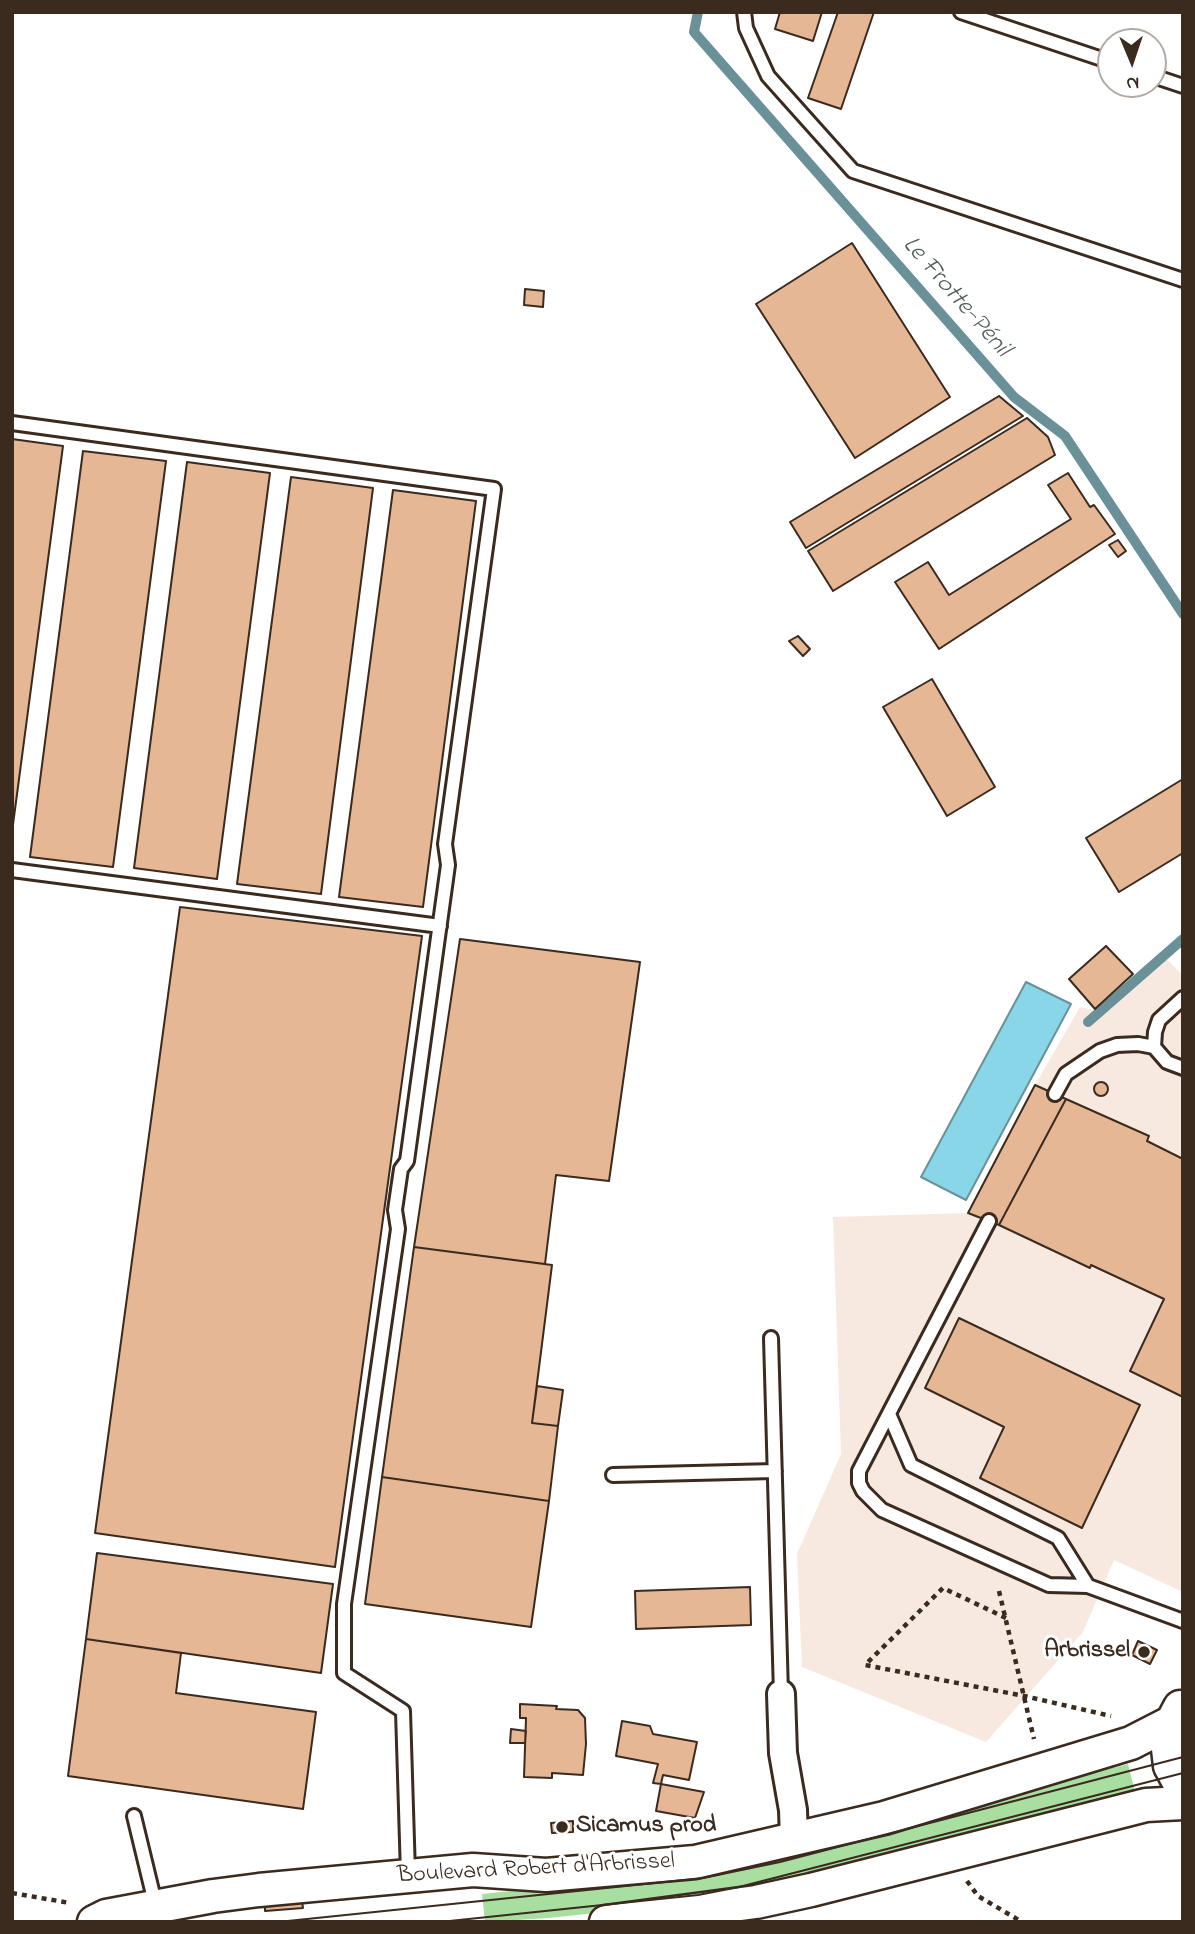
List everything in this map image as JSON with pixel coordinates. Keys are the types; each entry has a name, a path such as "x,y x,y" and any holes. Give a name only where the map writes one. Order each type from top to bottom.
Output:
{"street":[{"path":"781,1694 783,1753 793,1810 794,1839"},
{"name":"Boulevard Robert d'Arbrissel","path":"82,1912 106,1916 224,1895 473,1870 546,1875 695,1862 884,1818 1131,1743 1177,1713"},
{"path":"1177,1713 1167,1740 1168,1760 1173,1776 1183,1790"},
{"name":"Boulevard Robert d'Arbrissel","path":"606,1922 756,1902 1146,1805 1183,1803"}],"lane":[{"path":"744,12 746,28 768,76 853,171 1183,280"},
{"path":"961,12 1097,57"},
{"path":"12,423 494,489 445,844 448,865 440,926 407,1161 401,1169 395,1210 398,1229 344,1604 344,1673 403,1711 408,1876"},
{"path":"12,870 440,926"},
{"path":"1183,998 1159,1020 1154,1046 1167,1062 1183,1068"},
{"path":"1055,1094 1066,1074 1100,1051 1117,1045 1154,1046"},
{"path":"989,1221 859,1471 859,1483 882,1510 1049,1585 1088,1586 1183,1621"},
{"path":"771,1338 781,1694"},
{"path":"889,1414 911,1465 1058,1538 1088,1586"},
{"path":"613,1475 775,1471"},
{"path":"134,1816 156,1907"}],"path":[{"path":"1006,1618 943,1588 865,1665 1024,1696 1118,1718"},
{"path":"999,1591 1034,1740"},
{"path":"966,1880 978,1896 1021,1922"},
{"path":"12,1893 82,1912"}],"shaded area":[{"path":"1160,952 1183,976 1183,1592 1114,1560 1083,1632 986,1742 802,1667 797,1554 841,1454 833,1217 968,1213 1035,1085 1080,1007 1097,1011"}],"green space":[{"path":"1128,1764 1135,1792 772,1888 680,1904 485,1922 482,1894 691,1872"}],"water":[{"path":"1026,982 1071,1004 966,1200 921,1177"}],"building":[{"path":"780,12 822,12 813,41 775,29"},
{"path":"838,12 874,12 841,109 808,98"},
{"path":"852,243 950,397 855,458 756,304"},
{"path":"525,289 544,291 543,307 524,305"},
{"path":"999,396 1023,416 806,548 790,522"},
{"path":"1027,418 1048,437 1055,455 833,591 808,551"},
{"path":"12,439 63,446 12,832"},
{"path":"83,451 166,461 113,867 30,857"},
{"path":"187,462 270,473 217,879 134,868"},
{"path":"1068,473 1090,507 1094,505 1115,534 939,649 895,582 928,562 949,595 1071,519 1048,485"},
{"path":"291,477 373,488 321,894 237,884"},
{"path":"393,490 476,501 423,907 339,897"},
{"path":"1118,540 1126,551 1118,557 1109,545"},
{"path":"798,636 810,649 803,656 789,641"},
{"path":"932,679 995,787 947,816 883,707"},
{"path":"1183,779 1183,853 1119,892 1086,838"},
{"path":"180,907 422,936 335,1567 95,1533"},
{"path":"460,939 640,962 609,1181 556,1175 545,1264 414,1247"},
{"path":"1106,946 1133,974 1095,1009 1069,979"},
{"path":"1101,1082 1106,1084 1106,1094 1101,1096 1096,1094 1094,1089 1096,1084"},
{"path":"1035,1085 1066,1099 999,1225 968,1213"},
{"path":"1066,1099 1149,1136 1147,1141 1183,1159 1183,1397 1130,1371 1164,1299 999,1225"},
{"path":"414,1247 552,1265 532,1423 558,1426 549,1501 382,1477"},
{"path":"959,1318 1140,1405 1082,1528 980,1478 1004,1427 925,1388"},
{"path":"537,1386 563,1390 558,1426 532,1423"},
{"path":"382,1477 549,1501 531,1627 365,1604"},
{"path":"97,1553 333,1584 321,1673 86,1639"},
{"path":"750,1587 751,1625 636,1629 635,1591"},
{"path":"86,1639 181,1653 176,1693 316,1712 303,1809 68,1776"},
{"name":"Arbrissel","path":"1138,1641 1157,1650 1150,1664 1132,1655"},
{"path":"520,1704 578,1710 585,1718 583,1775 552,1773 552,1778 524,1777 526,1718 520,1718"},
{"path":"622,1721 650,1726 653,1734 697,1742 689,1780 663,1775 661,1784 653,1783 658,1764 616,1756"},
{"path":"511,1729 526,1731 525,1743 510,1743"},
{"path":"661,1784 704,1792 695,1818 656,1811"},
{"name":"Sicamus prod","path":"573,1821 573,1832 552,1833 551,1823"},
{"path":"597,1821 598,1830 581,1831 580,1822"},
{"path":"302,1901 303,1908 265,1911 265,1904"}],"waterway":[{"name":"Le Frotte-Pénil","path":"698,12 694,32 1014,397 1065,436 1183,614"},
{"name":"Le Frotte-Pénil","path":"1088,1022 1183,939"}],"tram line":[{"path":"278,1922 703,1878 780,1862 1183,1757"},
{"path":"440,1922 698,1895 739,1887 1183,1773"}],"place":[{"name":"Arbrissel","path":"1144,1652"},
{"name":"Sicamus prod","path":"562,1827"}]}
